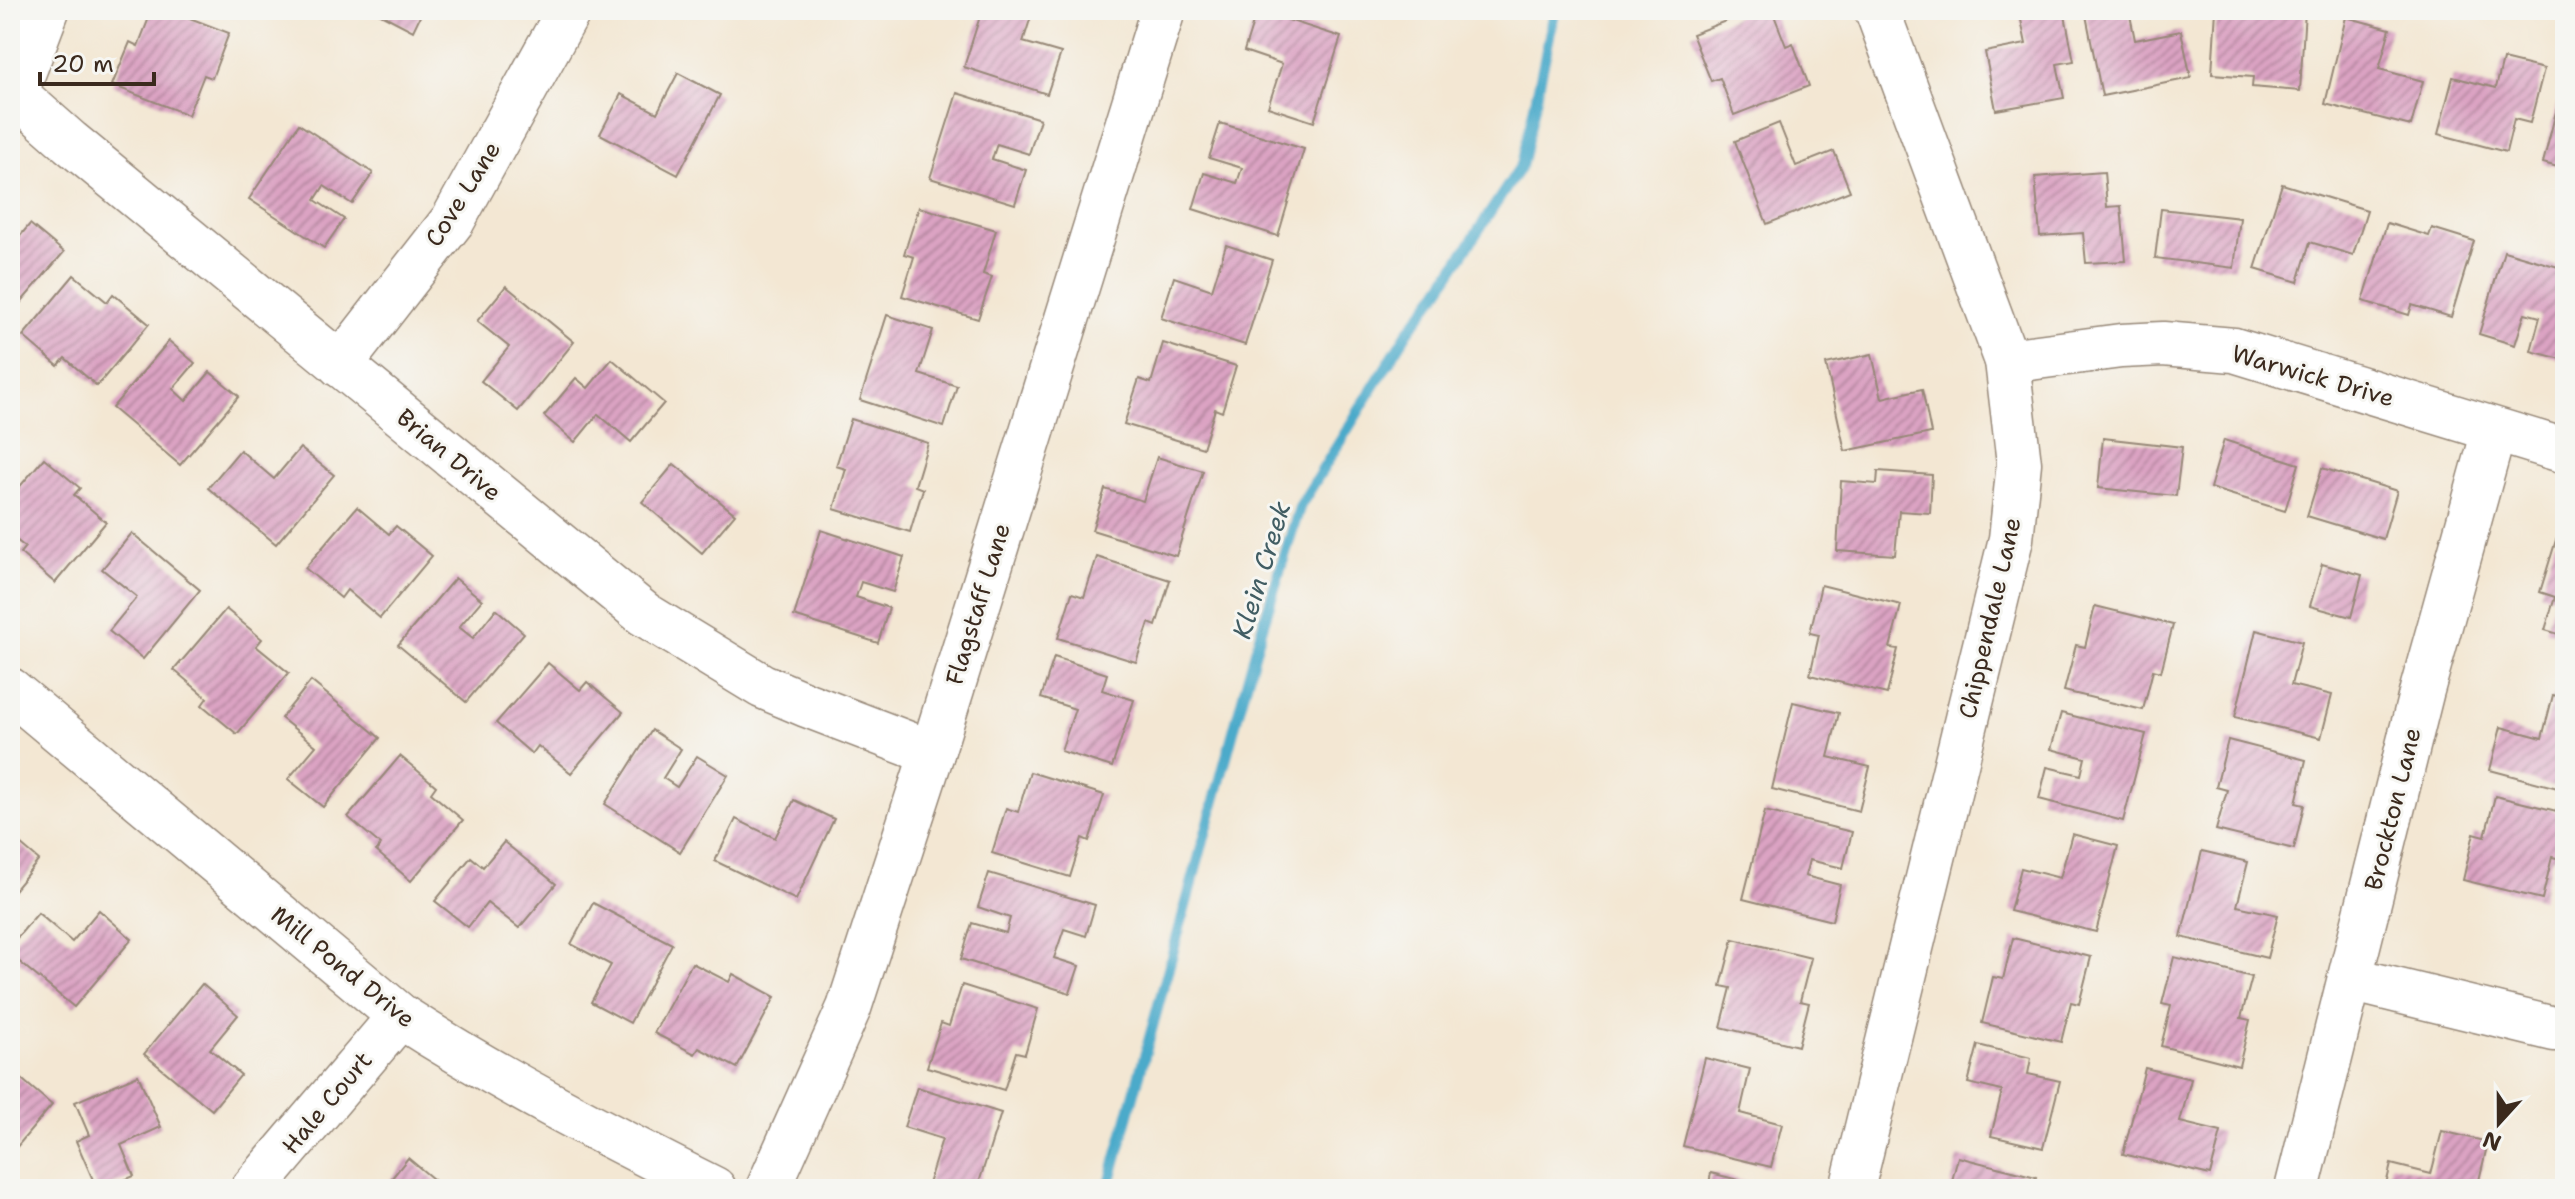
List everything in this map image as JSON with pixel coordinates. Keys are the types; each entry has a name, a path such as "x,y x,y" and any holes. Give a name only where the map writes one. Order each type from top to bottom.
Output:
{"street":[{"path":"13,90 47,10"},
{"name":"Cove Lane","path":"340,365 453,220 569,10"},
{"name":"Flagstaff Lane","path":"768,1189 849,1008 932,753 1163,10"},
{"name":"Chippendale Lane","path":"1852,1189 2011,539 2019,463 2007,361 1877,10"},
{"name":"Brian Drive","path":"13,90 70,142 644,614 762,686 932,753"},
{"name":"Warwick Drive","path":"2007,361 2149,344 2234,350 2565,451"},
{"name":"Brockton Lane","path":"2297,1189 2422,690 2494,431"},
{"name":"Mill Pond Drive","path":"10,690 400,1016 467,1059 542,1101 714,1189"},
{"path":"2350,979 2554,1029"},
{"name":"Hale Court","path":"253,1189 400,1016"}],"building":[{"path":"152,10 169,10 229,33 212,78 204,75 188,115 112,85 130,42 138,46"},
{"path":"373,10 423,10 413,31"},
{"path":"982,10 1033,10 1023,42 1061,53 1047,94 964,67"},
{"path":"1257,10 1341,37 1314,122 1268,107 1282,64 1244,51"},
{"path":"1754,10 1772,10 1786,46 1793,43 1809,86 1734,115 1720,78 1711,81 1692,34"},
{"path":"2064,10 2074,61 2057,64 2064,98 1996,110 1985,52 2026,44 2020,15"},
{"path":"2085,10 2129,10 2135,40 2181,31 2191,78 2102,96"},
{"path":"2216,10 2305,10 2300,91 2252,87 2253,77 2212,74"},
{"path":"2346,17 2390,29 2379,69 2423,81 2411,126 2325,104"},
{"path":"2503,59 2544,69 2530,123 2514,119 2506,152 2438,134 2453,77 2496,88"},
{"path":"678,73 720,95 678,175 600,134 621,94 657,113"},
{"path":"2565,81 2565,169 2543,163"},
{"path":"957,93 1040,119 1029,154 997,144 992,159 1026,170 1015,204 930,178"},
{"path":"1220,123 1304,149 1278,236 1193,209 1204,173 1237,183 1242,168 1209,158"},
{"path":"1779,123 1796,166 1834,151 1850,191 1767,224 1735,141"},
{"path":"299,124 373,173 352,204 324,186 315,200 344,219 324,248 249,199"},
{"path":"2104,172 2107,207 2121,206 2126,261 2086,263 2083,233 2040,236 2035,177"},
{"path":"2282,184 2367,210 2353,255 2310,242 2298,282 2255,269"},
{"path":"919,207 996,230 983,274 992,277 978,319 902,296 914,257 904,254"},
{"path":"2161,209 2240,218 2234,268 2155,258"},
{"path":"2387,223 2429,236 2432,228 2474,241 2451,317 2412,305 2409,315 2363,301"},
{"path":"30,224 64,252 10,315 10,248"},
{"path":"1226,245 1272,260 1245,345 1161,318 1174,277 1212,290"},
{"path":"2504,251 2565,269 2565,360 2531,351 2540,317 2525,313 2515,345 2479,334"},
{"path":"74,275 107,302 113,294 149,324 97,386 65,358 58,366 23,336"},
{"path":"506,286 574,342 518,411 481,381 509,347 477,321"},
{"path":"887,315 933,330 919,374 957,386 944,427 860,400"},
{"path":"169,341 195,363 173,389 186,401 210,372 239,396 180,465 112,408"},
{"path":"1163,343 1236,366 1222,412 1215,409 1203,448 1124,424 1139,379 1151,383"},
{"path":"1872,354 1882,398 1922,389 1931,433 1845,451 1826,364"},
{"path":"612,359 664,403 631,442 598,414 575,442 544,416 576,378 588,388"},
{"path":"851,419 928,443 915,486 923,489 910,532 834,509 846,469 836,466"},
{"path":"2103,438 2182,447 2176,496 2098,488"},
{"path":"2224,440 2299,464 2285,511 2210,488"},
{"path":"300,448 334,475 276,544 208,488 240,450 274,479"},
{"path":"1157,457 1203,471 1176,556 1092,530 1105,489 1143,501"},
{"path":"44,458 80,488 74,495 106,522 55,583 20,553 25,547 10,535 10,498"},
{"path":"674,464 735,514 702,553 642,502"},
{"path":"2322,468 2397,491 2383,539 2307,516"},
{"path":"1878,471 1932,475 1930,513 1899,511 1895,555 1837,551 1841,481 1877,484"},
{"path":"357,507 389,534 396,526 432,556 380,618 347,590 341,598 305,568"},
{"path":"821,530 904,557 893,592 861,582 856,597 889,608 878,643 794,616"},
{"path":"132,533 200,590 143,659 109,631 137,597 102,569"},
{"path":"2556,540 2565,543 2565,636 2545,630 2555,597 2540,592"},
{"path":"1097,557 1170,580 1156,626 1149,623 1136,662 1058,638 1072,593 1084,597"},
{"path":"2322,564 2362,575 2351,617 2310,606"},
{"path":"455,578 482,600 459,627 473,638 496,609 524,633 466,702 398,645"},
{"path":"1821,585 1901,605 1890,648 1898,649 1887,694 1810,675 1819,635 1810,633"},
{"path":"2095,606 2173,625 2161,672 2153,670 2143,710 2064,691 2076,645 2085,647"},
{"path":"226,609 262,639 256,646 289,673 237,734 202,705 207,698 174,670"},
{"path":"2256,630 2302,642 2291,685 2332,695 2321,738 2235,717"},
{"path":"1054,657 1107,674 1102,690 1134,700 1112,767 1061,751 1075,709 1041,698"},
{"path":"548,663 580,690 587,682 623,712 571,773 538,746 532,754 496,723"},
{"path":"311,681 380,738 323,807 288,779 316,746 281,718"},
{"path":"2553,695 2565,698 2565,790 2490,770 2501,727 2542,738"},
{"path":"1793,702 1839,713 1828,757 1870,767 1859,811 1772,789"},
{"path":"2061,713 2146,734 2123,821 2039,799 2047,767 2081,775 2085,758 2051,749"},
{"path":"652,730 681,749 663,778 677,787 697,756 728,775 680,852 605,804"},
{"path":"2228,740 2306,760 2296,803 2304,805 2294,849 2216,830 2227,790 2216,787"},
{"path":"400,756 436,786 431,793 463,820 411,881 376,851 381,845 348,817"},
{"path":"1030,772 1104,795 1089,841 1082,838 1070,877 992,853 1006,808 1018,812"},
{"path":"2495,796 2565,813 2565,844 2561,859 2552,857 2542,899 2463,880 2474,833 2485,836"},
{"path":"794,800 834,819 796,900 715,861 736,819 775,838"},
{"path":"1765,811 1852,832 1843,868 1809,860 1805,876 1840,885 1832,921 1743,899"},
{"path":"2072,834 2118,846 2096,932 2010,911 2021,868 2060,878"},
{"path":"13,838 39,860 10,895 10,842"},
{"path":"504,842 556,884 519,928 487,903 468,927 435,901 471,857 483,867"},
{"path":"2202,851 2248,862 2237,906 2278,915 2267,958 2181,937"},
{"path":"989,873 1095,905 1086,936 1064,929 1054,958 1079,966 1070,993 961,959 972,923 1006,933 1010,918 978,907"},
{"path":"593,903 672,944 630,1023 591,1002 611,965 571,944"},
{"path":"99,910 132,939 74,1007 10,954 10,946 38,913 72,942"},
{"path":"2013,938 2091,957 2079,1004 2071,1002 2061,1042 1982,1023 1993,977 2003,979"},
{"path":"1733,939 1811,958 1800,1001 1809,1003 1798,1046 1721,1027 1731,988 1721,986"},
{"path":"2174,957 2252,977 2241,1018 2250,1020 2239,1066 2161,1046 2171,1006 2162,1004"},
{"path":"692,963 729,982 733,974 775,997 737,1068 699,1048 695,1054 654,1033"},
{"path":"202,984 238,1015 210,1049 241,1075 212,1110 144,1054"},
{"path":"962,985 1038,1009 1025,1054 1016,1052 1004,1090 927,1067 941,1023 949,1026"},
{"path":"1978,1045 2031,1058 2028,1074 2060,1081 2043,1148 1991,1136 2002,1091 1968,1083"},
{"path":"1705,1058 1750,1069 1740,1113 1782,1124 1771,1167 1683,1146"},
{"path":"2145,1068 2191,1079 2180,1122 2221,1132 2210,1175 2123,1154"},
{"path":"10,1069 52,1105 10,1155"},
{"path":"138,1075 161,1127 121,1145 134,1176 97,1189 76,1141 89,1135 75,1102"},
{"path":"917,1087 1001,1113 977,1189 945,1189 928,1184 942,1139 904,1127"},
{"path":"2442,1131 2488,1142 2477,1189 2385,1189 2391,1164 2431,1174"},
{"path":"1958,1157 2036,1177 2033,1189 1950,1189"},
{"path":"408,1158 445,1189 383,1189"},
{"path":"1711,1173 1770,1188 1770,1189 1708,1189"}],"waterway":[{"name":"Klein Creek","path":"1108,1189 1259,638 1300,506 1407,333 1436,295 1522,164 1555,10"}]}
